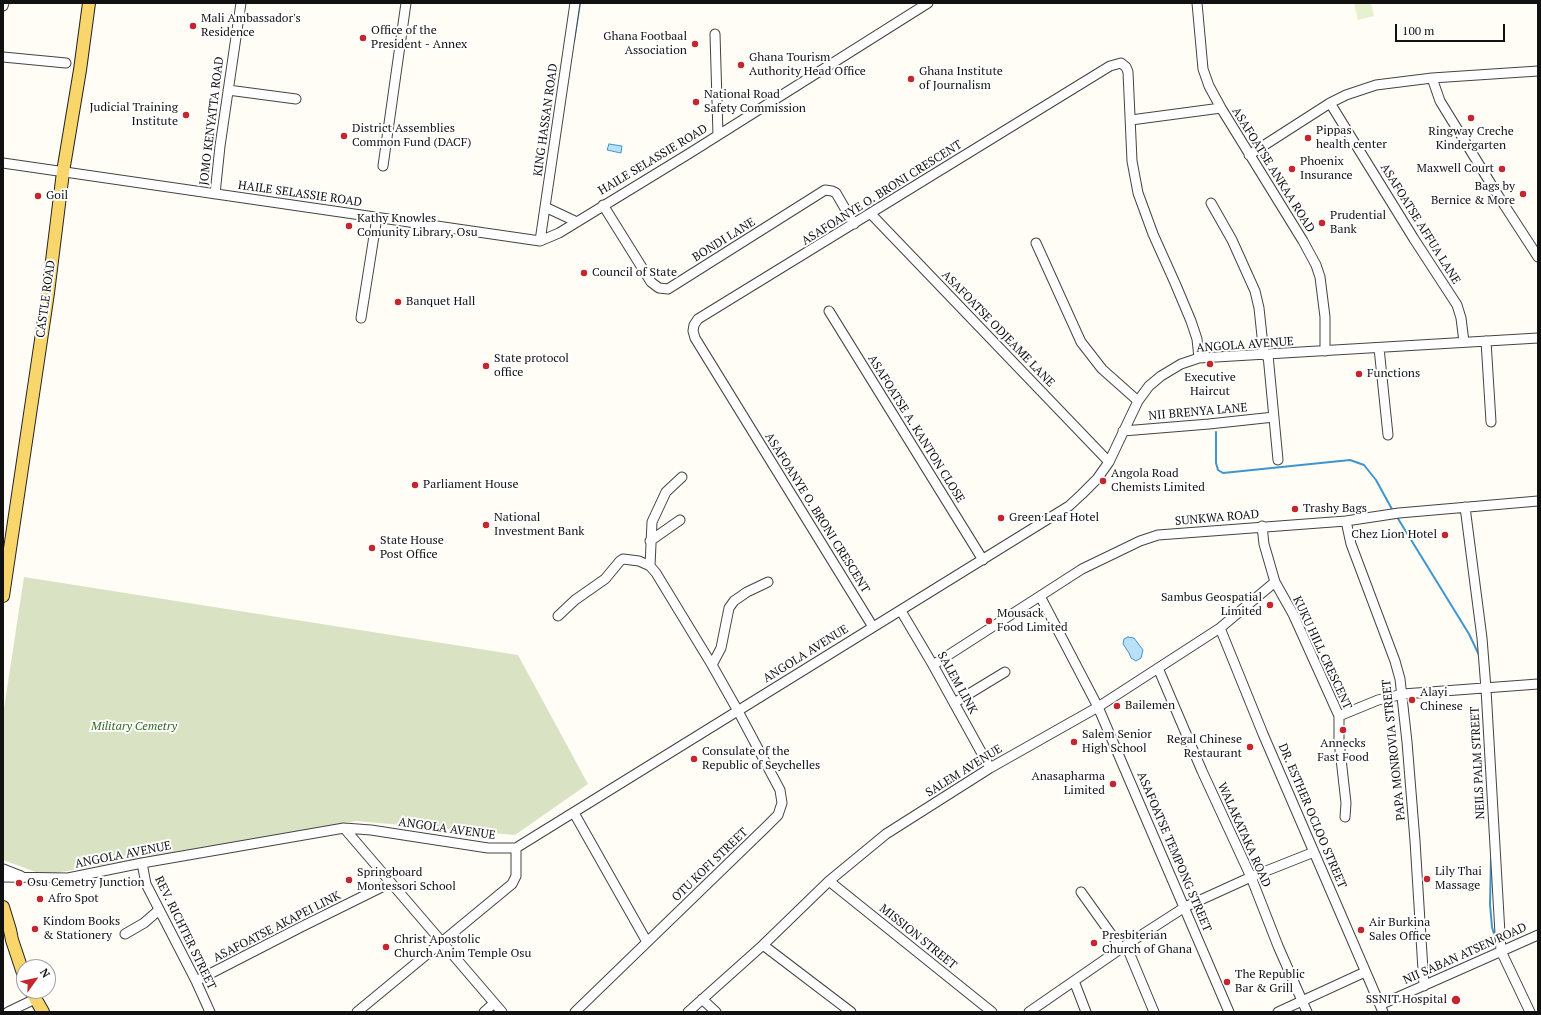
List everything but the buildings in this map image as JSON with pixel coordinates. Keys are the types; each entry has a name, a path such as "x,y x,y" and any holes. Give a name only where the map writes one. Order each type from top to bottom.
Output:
{"main road":[{"name":"CASTLE ROAD","path":"3,596 48,293 63,172 80,70 89,3"},
{"path":"3,907 18,959"},
{"path":"3,924 6,932 12,940"},
{"path":"35,999 43,1012"}],"street":[{"name":"JOMO KENYATTA ROAD","path":"215,194 220,146 241,3"},
{"path":"383,166 406,3"},
{"name":"KING HASSAN ROAD","path":"540,241 575,3"},
{"name":"ASAFOATSE ANKAA ROAD","path":"1197,3 1203,69 1209,86 1316,265 1320,277 1325,317 1325,350"},
{"name":"HAILE SELASSIE ROAD","path":"3,163 540,241 555,235 577,222 926,4"},
{"path":"715,34 718,135"},
{"path":"3,57 66,63"},
{"name":"ASAFOANYE O. BRONI CRESCENT","path":"873,627 695,338 693,330 698,319 1110,66 1121,63 1126,67 1128,72 1132,161 1138,193 1150,228 1193,326 1199,358"},
{"path":"1249,154 1330,103 1346,95 1376,85 1432,78 1538,71"},
{"path":"1432,78 1437,94 1444,108 1499,197 1538,256"},
{"path":"228,90 296,99"},
{"name":"ASAFOATSE AFFUA LANE","path":"1330,103 1410,233 1457,305 1461,318 1464,342"},
{"path":"1131,120 1221,108"},
{"name":"BONDI LANE","path":"603,205 651,282 659,288 668,289 825,190 832,190 836,193 854,224"},
{"path":"1211,203 1232,240 1255,291 1266,355 1278,460"},
{"path":"545,207 577,222"},
{"name":"ASAFOATSE ODJEAME LANE","path":"871,214 1109,462"},
{"path":"361,318 377,217"},
{"path":"1036,243 1081,342 1102,369 1138,400"},
{"name":"ASAFOATSE A. KANTON CLOSE","path":"829,311 983,560"},
{"name":"ANGOLA AVENUE","path":"3,877 68,878 142,863 344,828 371,830 488,848 516,848 1069,506 1097,478 1109,462 1138,400 1149,386 1161,376 1182,364 1199,358 1538,338"},
{"path":"1486,341 1491,422"},
{"path":"1378,348 1388,435"},
{"name":"NII BRENYA LANE","path":"1123,431 1274,417"},
{"path":"558,616 575,600 605,579 620,561 624,559 639,561 650,566 652,522 659,503 666,492 682,477"},
{"name":"SUNKWA ROAD","path":"933,665 1082,569 1146,539 1170,534 1262,526 1346,521 1395,514 1538,501"},
{"name":"NEILS PALM STREET","path":"1465,507 1482,638 1501,951 1530,1012"},
{"path":"650,541 680,520"},
{"name":"PAPA MONROVIA STREET","path":"1346,521 1351,544 1395,661 1403,694 1415,841 1424,986"},
{"name":"KUKU HILL CRESCENT","path":"1262,526 1264,544 1276,582 1293,614 1340,716 1339,741 1346,803 1345,817"},
{"name":"OTU KOFI STREET","path":"575,1012 778,815 782,803 780,790 738,711 656,573 650,566"},
{"path":"712,666 721,648 729,608 747,592 768,582"},
{"name":"SALEM AVENUE","path":"688,1012 763,945 829,881 886,834 990,768 1098,706 1220,628 1276,582"},
{"name":"ASAFOATSE TEMPONG STREET","path":"1040,596 1098,706 1229,1012"},
{"name":"SALEM LINK","path":"901,610 990,768"},
{"name":"DR. ESTHER OCLOO STREET","path":"1220,628 1266,740 1381,1008"},
{"name":"WALAKATAKA ROAD","path":"1158,668 1202,771 1251,877 1278,946 1307,1012"},
{"path":"954,703 1005,672"},
{"path":"1340,716 1378,700 1403,694 1538,684"},
{"path":"574,813 647,942"},
{"path":"344,828 502,1012"},
{"path":"356,1012 512,884 516,876 516,848"},
{"path":"1029,1012 1123,947 1185,907 1251,877 1314,852"},
{"name":"REV. RICHTER STREET","path":"142,863 146,884 196,981 210,1012"},
{"name":"ANGOLA AVENUE","path":"3,869 26,877"},
{"name":"MISSION STREET","path":"829,881 992,1012"},
{"name":"ASAFOATSE AKAPEI LINK","path":"196,981 390,883"},
{"path":"1081,892 1123,947 1154,1012"},
{"path":"126,934 144,923 159,910"},
{"name":"NII SABAN ATSEN ROAD","path":"1381,1008 1424,986 1538,935"},
{"path":"763,945 825,994 851,1012"},
{"path":"1278,1012 1365,972"},
{"path":"1074,981 1086,1012"},
{"path":"8,1012 27,999"},
{"path":"702,999 716,1012"},
{"path":"484,1012 494,1003"}],"green space":[{"path":"1354,3 1371,3 1374,16 1358,20"},
{"name":"Military Cemetry","path":"24,577 518,655 588,784 515,835 356,821 44,875 3,860 3,715"}],"water":[{"path":"609,144 622,146 621,153 607,150"},
{"path":"1128,637 1134,638 1143,650 1141,658 1136,661 1131,658 1123,644 1124,639"}],"waterway":[{"path":"574,41 580,3"},
{"path":"1216,432 1216,463 1218,470 1223,473 1350,460 1364,465 1376,480 1393,511"},
{"path":"1397,517 1469,634 1479,655"},
{"path":"1491,859 1490,904 1492,927 1496,941"}],"place":[{"name":"Mali Ambassador's Residence","path":"193,26"},
{"name":"Office of the President - Annex","path":"363,38"},
{"name":"Ghana Footbaal Association","path":"695,44"},
{"name":"Ghana Tourism Authority Head Office","path":"741,65"},
{"name":"Ghana Institute of Journalism","path":"911,79"},
{"name":"National Road Safety Commission","path":"696,102"},
{"name":"Judicial Training Institute","path":"186,115"},
{"name":"Ringway Creche Kindergarten","path":"1471,118"},
{"name":"District Assemblies Common Fund (DACF)","path":"344,136"},
{"name":"Pippas health center","path":"1308,138"},
{"name":"Phoenix Insurance","path":"1292,169"},
{"name":"Maxwell Court","path":"1502,169"},
{"name":"Bags by Bernice & More","path":"1523,194"},
{"name":"Goil","path":"38,196"},
{"name":"Prudential Bank","path":"1322,223"},
{"name":"Kathy Knowles Comunity Library, Osu","path":"349,226"},
{"name":"Council of State","path":"584,273"},
{"name":"Banquet Hall","path":"398,302"},
{"name":"Executive Haircut","path":"1210,364"},
{"name":"State protocol office","path":"486,366"},
{"name":"Functions","path":"1359,374"},
{"name":"Angola Road Chemists Limited","path":"1103,481"},
{"name":"Parliament House","path":"415,485"},
{"name":"Trashy Bags","path":"1295,509"},
{"name":"Green Leaf Hotel","path":"1001,518"},
{"name":"National Investment Bank","path":"486,525"},
{"name":"Chez Lion Hotel","path":"1445,535"},
{"name":"State House Post Office","path":"372,548"},
{"name":"Sambus Geospatial Limited","path":"1270,605"},
{"name":"Mousack Food Limited","path":"989,621"},
{"name":"Alayi Chinese","path":"1412,700"},
{"name":"Bailemen","path":"1117,706"},
{"name":"Annecks Fast Food","path":"1343,730"},
{"name":"Salem Senior High School","path":"1074,742"},
{"name":"Regal Chinese Restaurant","path":"1250,747"},
{"name":"Consulate of the Republic of Seychelles","path":"694,759"},
{"name":"Anasapharma Limited","path":"1113,784"},
{"name":"Lily Thai Massage","path":"1427,879"},
{"name":"Springboard Montessori School","path":"349,880"},
{"name":"Osu Cemetry Junction","path":"19,883"},
{"name":"Afro Spot","path":"40,899"},
{"name":"Kindom Books & Stationery","path":"35,929"},
{"name":"Air Burkina Sales Office","path":"1361,930"},
{"name":"Presbiterian Church of Ghana","path":"1094,943"},
{"name":"Christ Apostolic Church Anim Temple Osu","path":"386,947"},
{"name":"The Republic Bar & Grill","path":"1227,982"},
{"name":"SSNIT Hospital","path":"1456,1000"}]}
